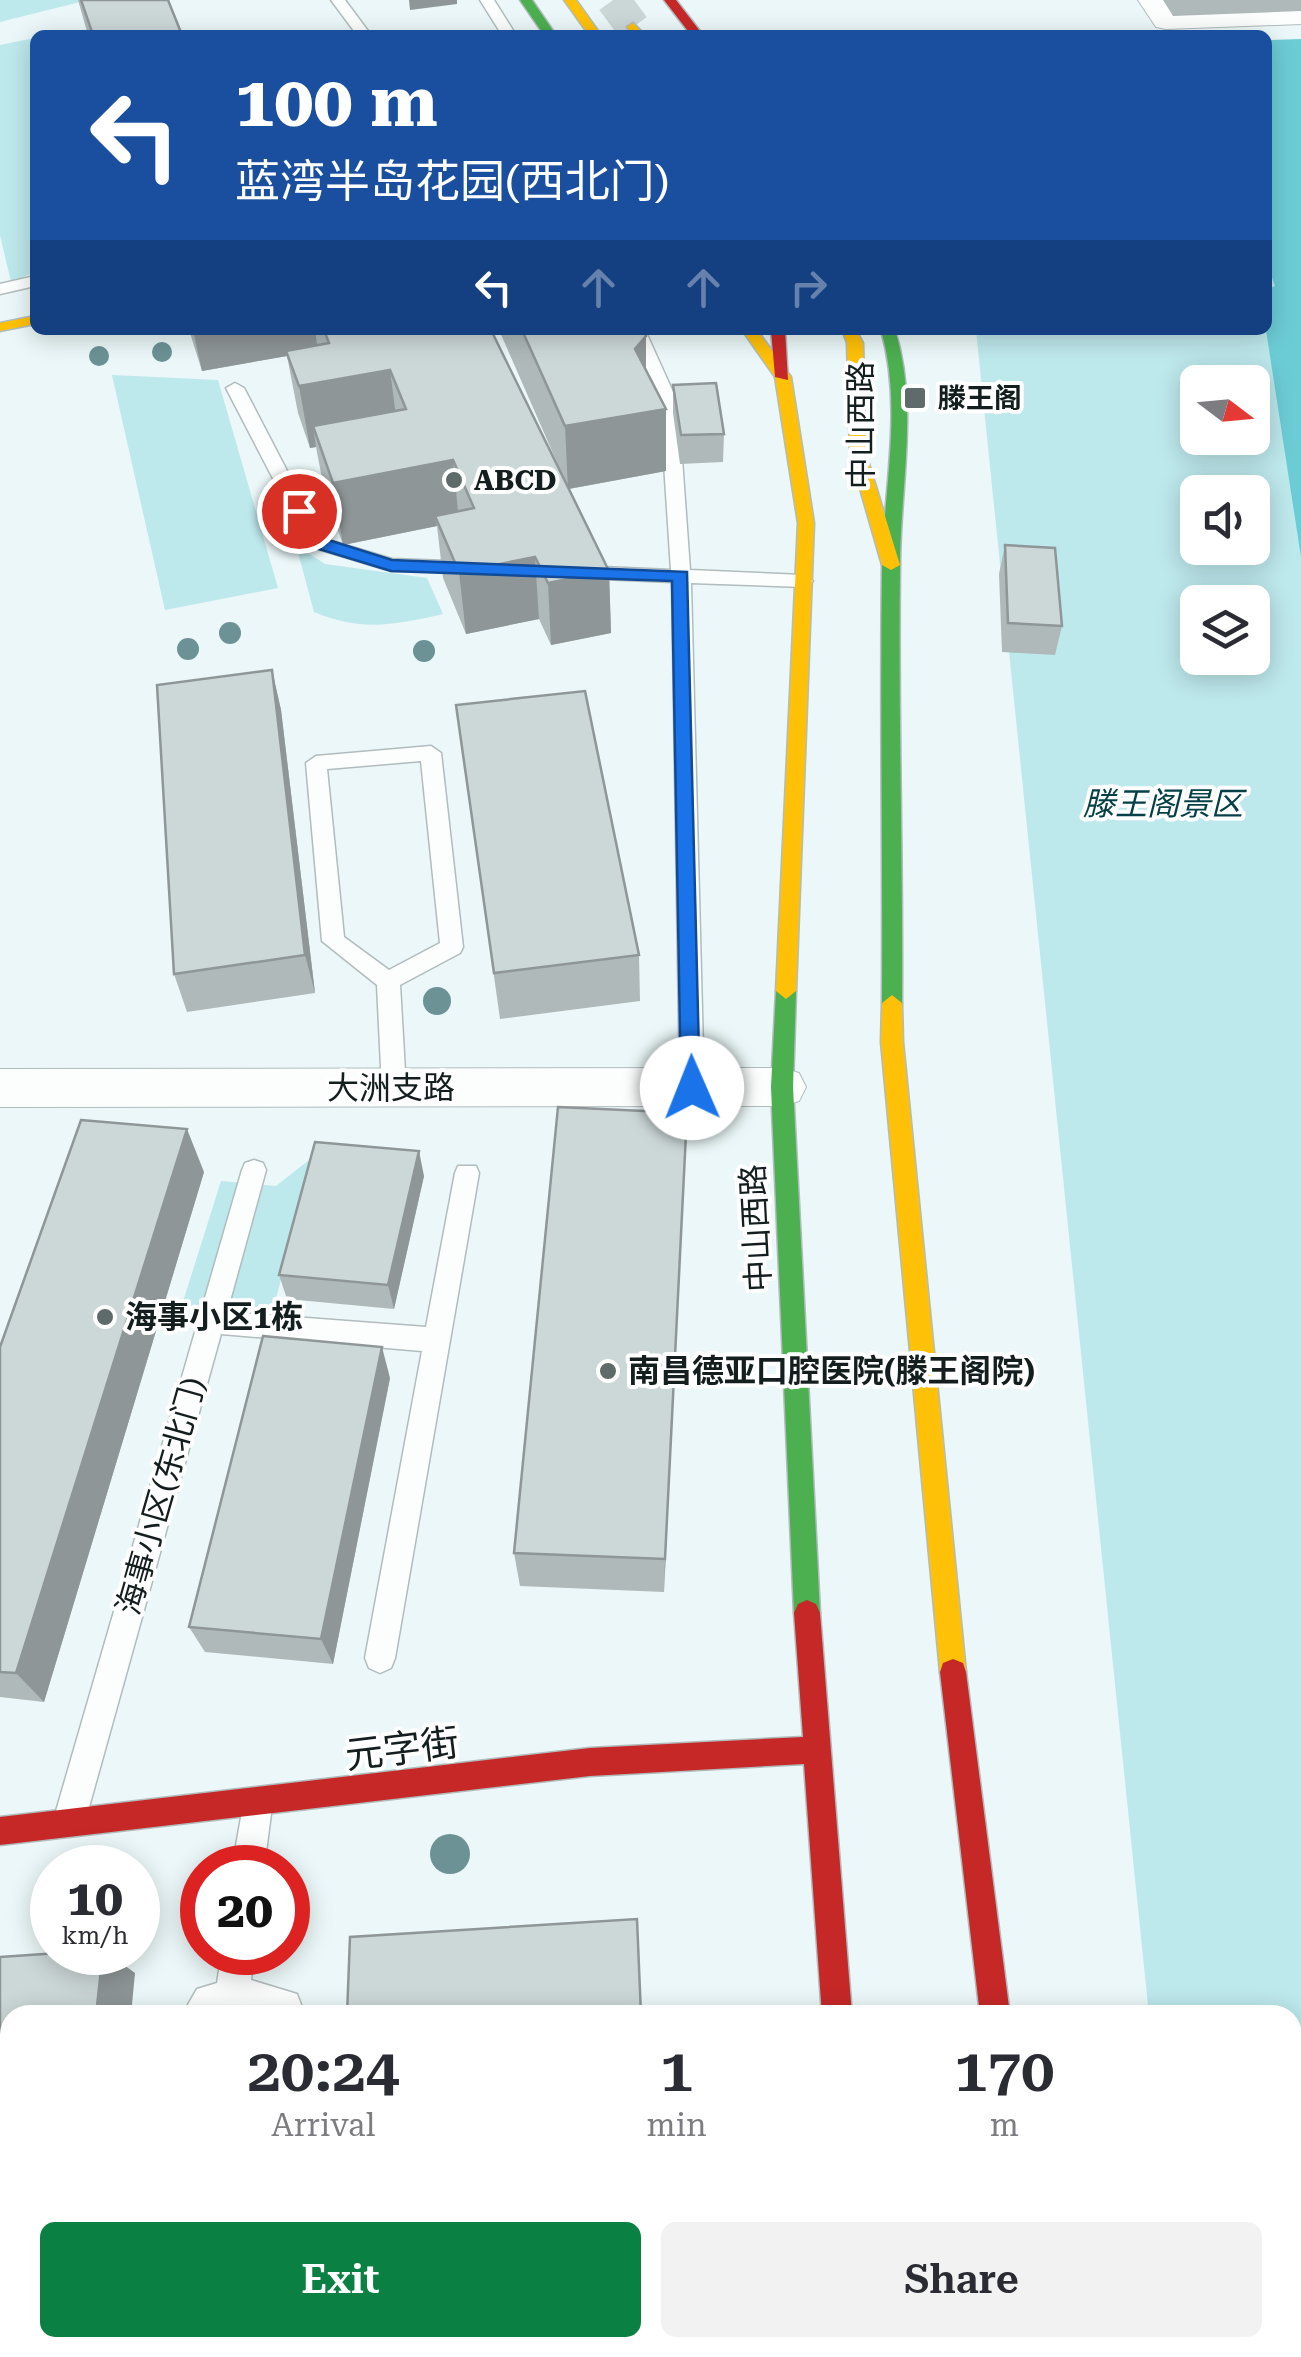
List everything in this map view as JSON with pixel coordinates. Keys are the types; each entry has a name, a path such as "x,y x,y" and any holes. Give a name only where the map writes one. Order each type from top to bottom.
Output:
{"main road":[{"path":"526,0 545,30"},
{"path":"570,0 591,30"},
{"path":"670,0 692,30"},
{"path":"0,326 30,321"},
{"name":"中山西路","path":"754,335 783,377 806,523 782,1087 814,1750 835,2005"},
{"path":"779,335 783,377"},
{"path":"851,335 855,343 858,454 890,564"},
{"name":"中山西路","path":"890,335 898,413 890,564 894,656 892,1042 964,1784 993,2005"},
{"name":"元字街","path":"0,1831 590,1762 814,1750"}],"street":[{"path":"1151,0 1166,21 1301,16"},
{"name":"大洲支路","path":"0,1088 782,1087"}],"lane":[{"path":"338,0 360,30"},
{"path":"487,0 506,30"},
{"path":"0,290 30,282"},
{"path":"639,335 669,403 681,576 692,1088"},
{"path":"234,388 315,542 391,565 487,569"},
{"path":"565,572 803,581"},
{"path":"431,752 452,947 388,981 333,941 316,763 431,752"},
{"path":"388,981 394,1088"},
{"name":"海事小区(东北门)","path":"69,1823 254,1170"},
{"path":"380,1658 467,1173"},
{"path":"210,1322 438,1340"},
{"path":"251,1845 256,1801"},
{"path":"232,1998 235,1975"},
{"path":"206,2005 209,2001 253,1996 282,2005"}],"green space":[{"path":"0,0 88,0 0,22"},
{"path":"30,39 30,274 11,282 0,235 0,45"},
{"name":"滕王阁景区","path":"1272,275 1301,277 1301,2005 1148,2005 977,335 1272,335"},
{"path":"112,375 218,380 278,588 165,610"},
{"path":"296,545 325,564 427,578 443,614 378,625 348,622 314,612"},
{"path":"313,1157 273,1310 181,1308 221,1181 276,1186"}],"water":[{"path":"1301,39 1301,557 1267,335 1272,335 1275,286 1272,40"}],"building":[{"path":"81,0 168,0 180,30 91,30"},
{"path":"326,335 493,335 609,571 548,583 535,557 459,572 435,516 474,508 453,460 333,483 313,426 406,409 390,370 299,386 286,351 329,343"},
{"path":"524,335 646,335 635,349 666,409 565,426"},
{"path":"716,383 724,434 681,435 673,385"},
{"path":"1005,545 1055,548 1062,626 1008,623"},
{"path":"272,670 305,955 174,974 157,685"},
{"path":"585,691 639,955 494,973 456,705"},
{"name":"南昌德亚口腔医院(滕王阁院)","path":"558,1107 687,1113 665,1559 514,1553"},
{"name":"海事小区1栋","path":"81,1120 187,1129 16,1673 0,1672 0,1347"},
{"path":"315,1142 419,1151 388,1285 279,1275"},
{"path":"263,1336 382,1347 321,1639 189,1627"},
{"path":"637,1919 641,2005 347,2005 350,1937"},
{"path":"30,1955 30,1975 100,1975 97,2005 0,2005 0,1957"}],"tunnel":[{"path":"613,0 633,27"}],"traffic: fast":[{"path":"526,0 547,30"},
{"path":"890,335 899,381 891,566 892,1003"},
{"path":"786,991 782,1087 807,1613"}],"traffic: slow":[{"path":"570,0 591,30"},
{"path":"0,327 30,321"},
{"path":"753,335 783,377 806,523 786,991"},
{"path":"851,335 855,343 858,454 891,565"},
{"path":"892,1003 892,1042 953,1672"}],"traffic: jam":[{"path":"670,0 693,30"},
{"path":"779,335 783,377"},
{"path":"807,1613 836,2005"},
{"path":"953,1672 994,2005"},
{"path":"0,1831 590,1762 814,1750"}],"place":[{"name":"滕王阁","path":"915,398"},
{"name":"ABCD","path":"454,480"},
{"name":"海事小区1栋","path":"105,1317"},
{"name":"南昌德亚口腔医院(滕王阁院)","path":"608,1371"}],"route":[{"path":"299,511 315,542 391,565 681,576 692,1088"}]}
